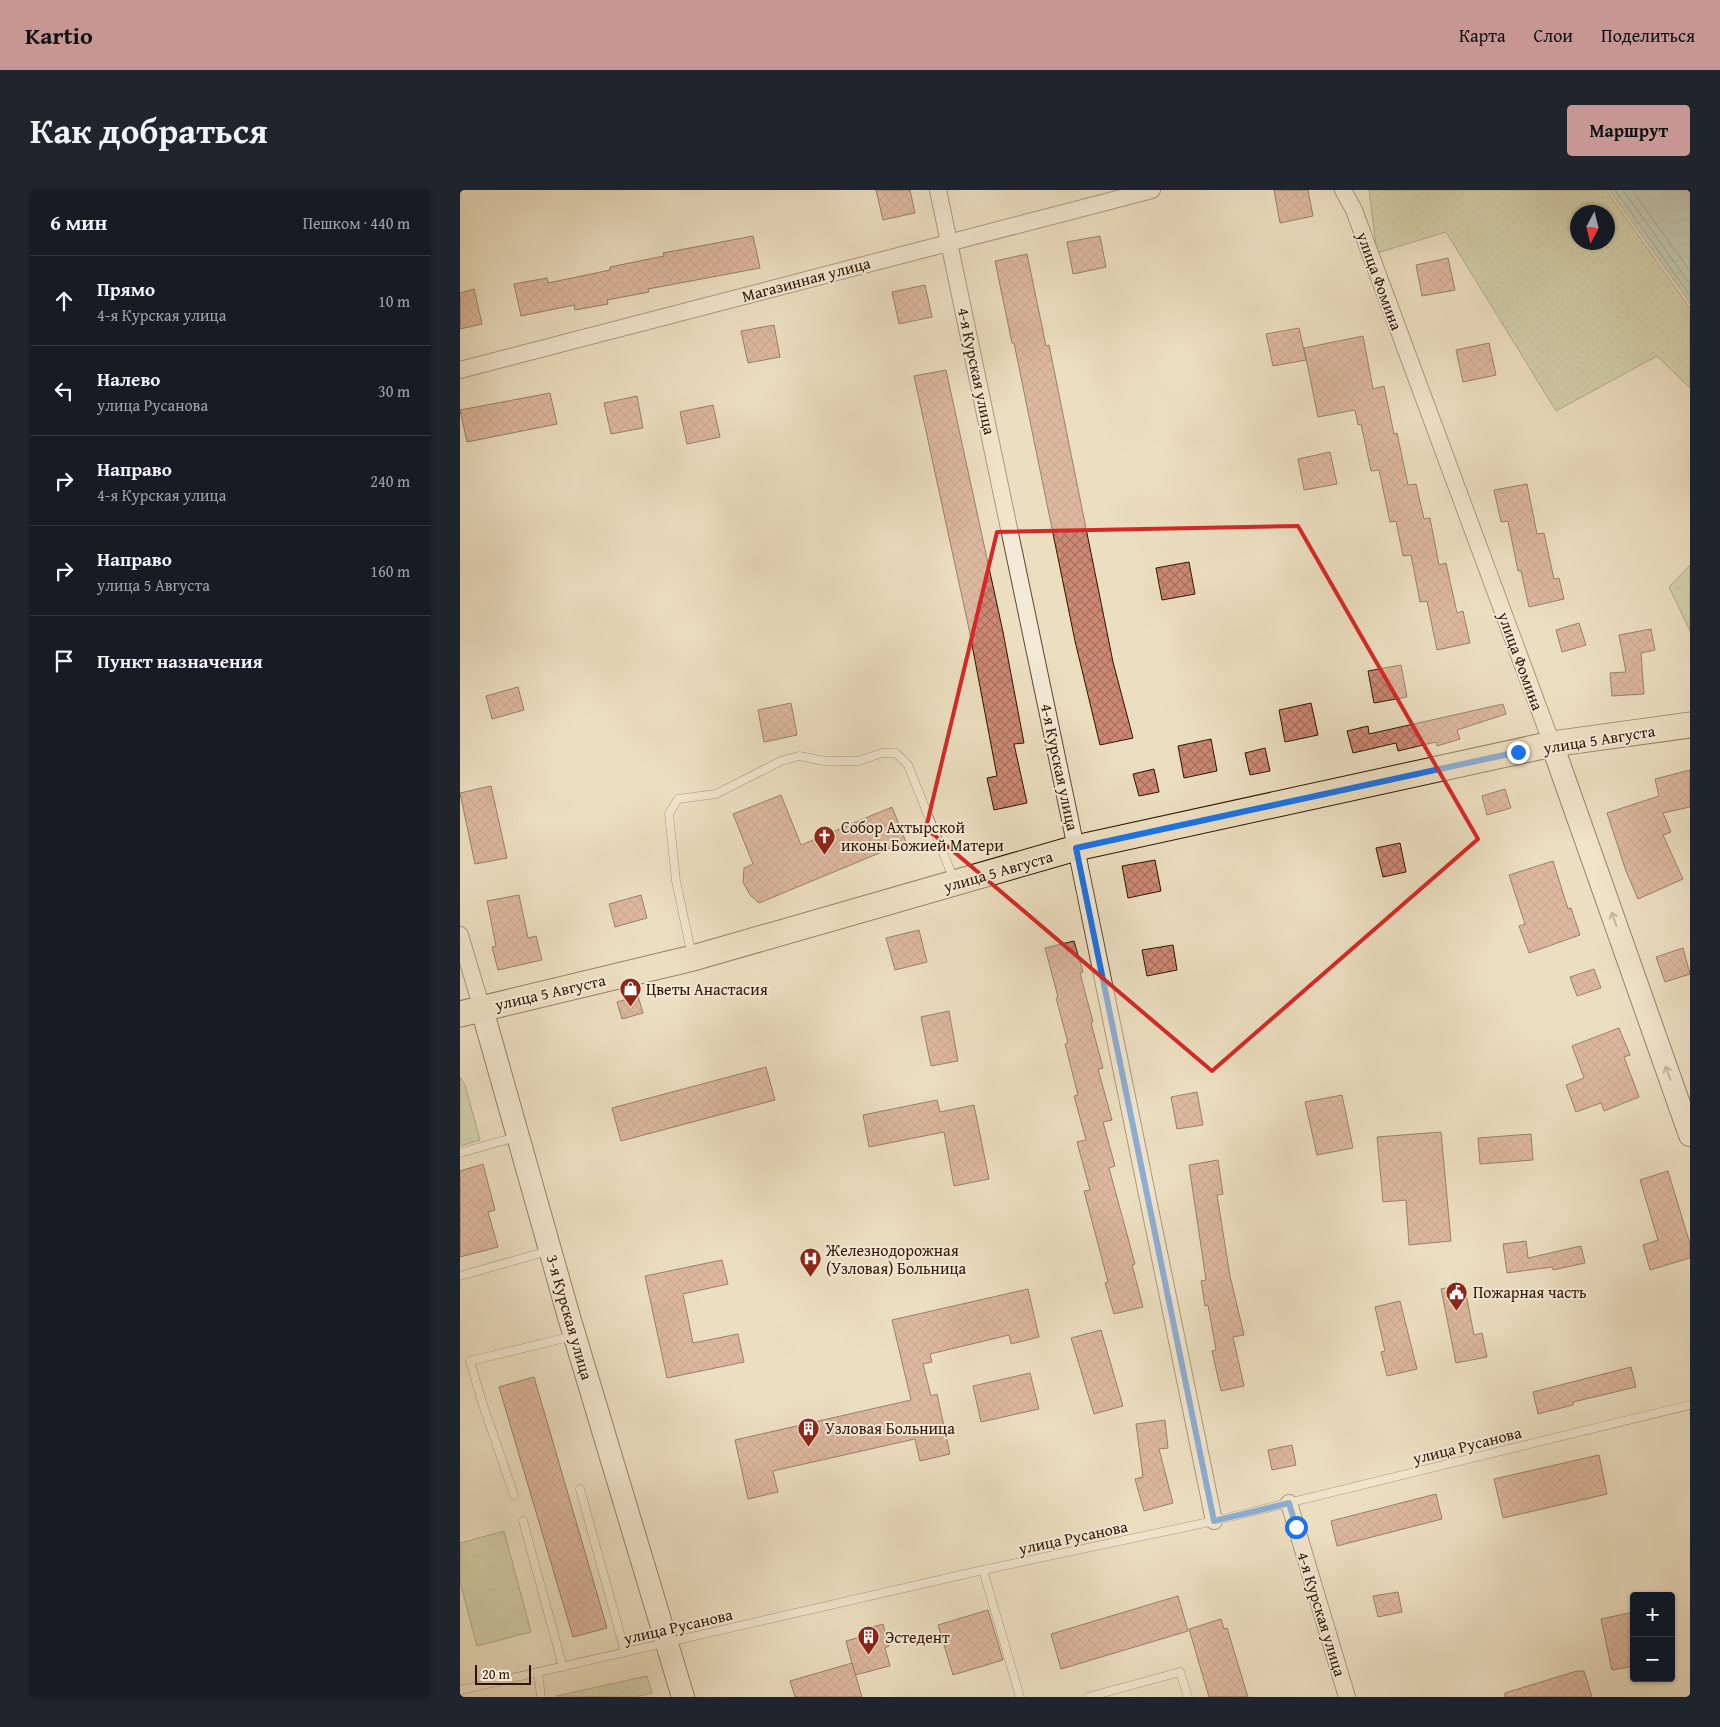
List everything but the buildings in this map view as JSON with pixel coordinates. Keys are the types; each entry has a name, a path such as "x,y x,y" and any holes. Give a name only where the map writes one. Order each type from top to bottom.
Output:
{"main road":[{"name":"улица 5 Августа","path":"471,1011 693,958 1076,848 1552,744 1690,725"},
{"name":"улица Фомина","path":"1552,744 1690,1135"},
{"name":"3-я Курская улица","path":"471,1011 517,1137 683,1697"}],"street":[{"name":"4-я Курская улица","path":"938,190 1076,848 1214,1521"},
{"name":"Магазинная улица","path":"460,370 1152,190"},
{"name":"улица Фомина","path":"1343,190 1354,210 1552,744"},
{"name":"3-я Курская улица","path":"460,936 471,1011"},
{"name":"4-я Курская улица","path":"1289,1503 1347,1697"}],"lane":[{"path":"693,958 676,881 669,814 678,798 716,794 781,761 799,756 825,761 858,761 882,753 896,753 908,765 955,884"},
{"path":"460,1153 517,1137"},
{"path":"460,1276 550,1250"},
{"path":"514,1495 470,1361 575,1336"},
{"name":"улица Русанова","path":"460,1690 983,1570 1214,1521 1690,1405"},
{"path":"580,1489 625,1652"},
{"path":"523,1521 563,1667"},
{"path":"983,1570 1020,1697"},
{"path":"538,1672 542,1697"},
{"path":"1088,1697 1180,1672 1188,1697"}],"highlighted area":[{"path":"1298,526 1478,839 1212,1071 926,828 997,532"}],"green space":[{"path":"1369,190 1606,190 1690,308 1690,388 1657,356 1556,411 1446,232 1377,253"},
{"path":"1690,565 1690,631 1669,587"},
{"path":"460,1077 465,1085 480,1140 460,1146"},
{"path":"504,1531 531,1632 477,1646 460,1582 460,1543"},
{"path":"647,1676 652,1693 636,1697 556,1696"}],"water":[{"path":"1609,190 1690,190 1690,304 1683,293"}],"place":[{"name":"Собор Ахтырской иконы Божией Матери","path":"825,855"},
{"name":"Цветы Анастасия","path":"630,1008"},
{"name":"Железнодорожная (Узловая) Больница","path":"810,1278"},
{"name":"Пожарная часть","path":"1457,1311"},
{"name":"Узловая Больница","path":"809,1447"},
{"name":"Эстедент","path":"869,1656"}],"route":[{"path":"1296,1527 1289,1503 1214,1521 1076,848 1518,752"}]}
